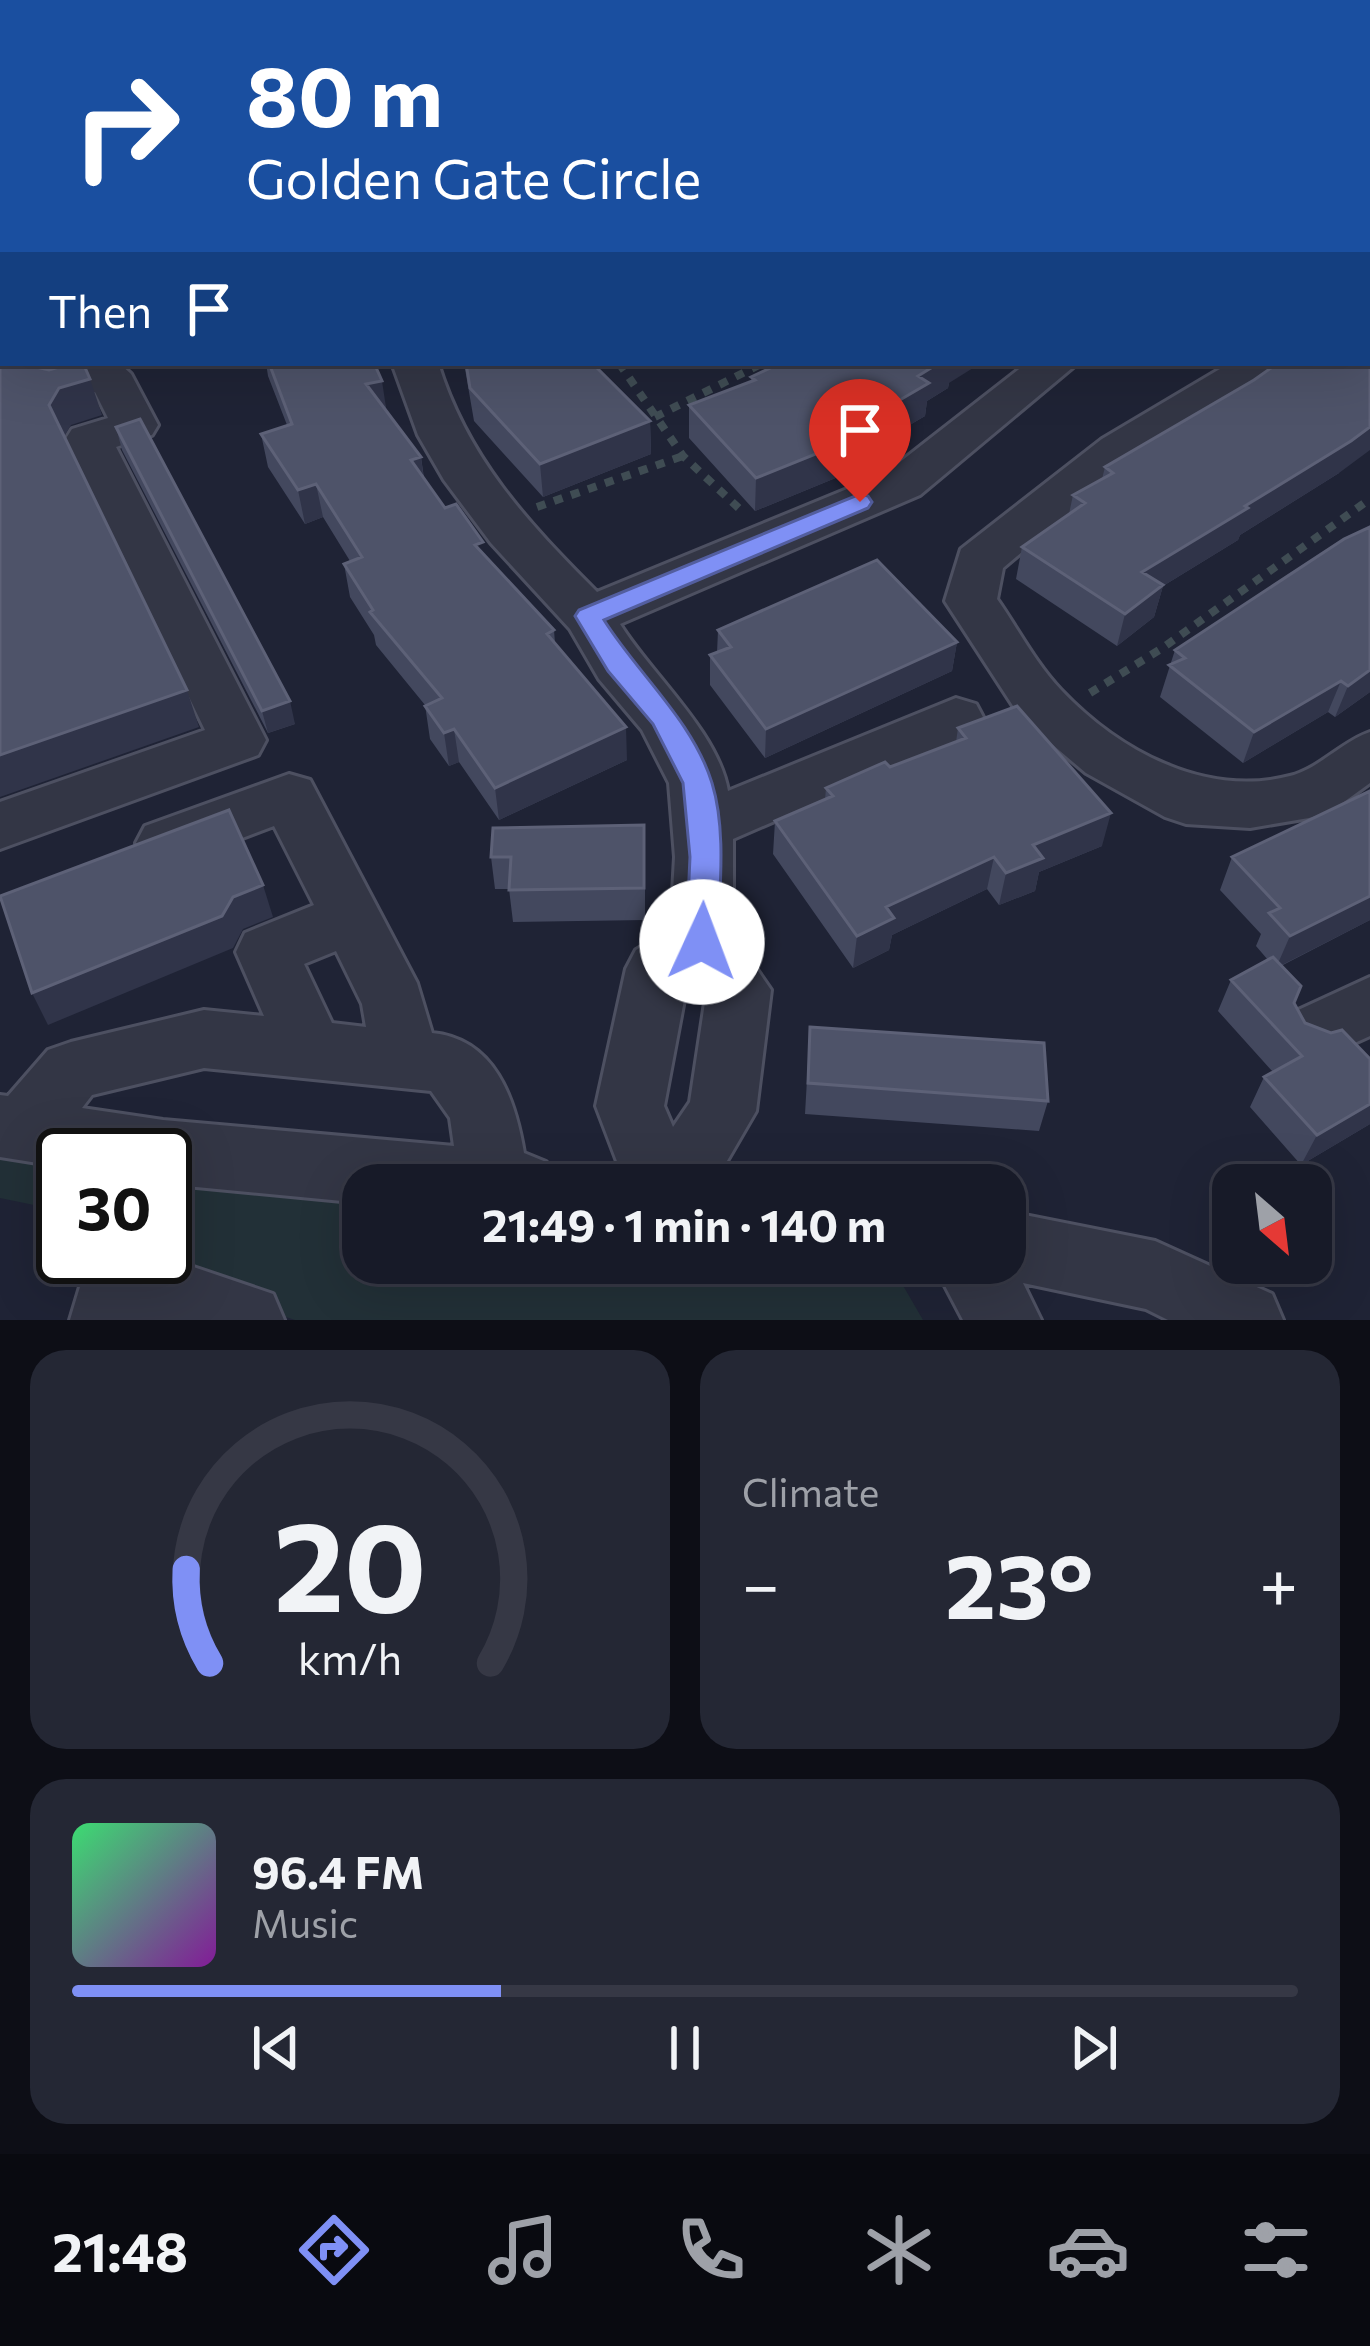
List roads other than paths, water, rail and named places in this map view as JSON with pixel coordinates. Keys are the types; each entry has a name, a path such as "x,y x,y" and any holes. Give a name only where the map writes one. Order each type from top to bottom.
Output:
{"street":[{"path":"0,826 238,740 88,440 135,425 108,374 60,388 48,366"},
{"path":"416,366 420,386 453,455 500,521 589,616 618,664 664,718 698,783 702,942 740,990 722,1111 688,1164"},
{"path":"589,616 903,484 1051,366"},
{"path":"1252,366 1243,377 1119,450 980,561 971,601 1053,715 1106,758 1186,801 1250,805 1309,796 1370,754"},
{"path":"702,827 956,719"},
{"path":"116,862 289,796 394,1003 404,1056"},
{"path":"311,1049 266,952 349,917"},
{"path":"653,1164 630,1106 658,969 702,942"},
{"path":"10,1129 71,1071 203,1039 449,1064 484,1108 501,1164"},
{"path":"192,1156 342,1170"},
{"path":"1026,1250 1155,1276 1246,1320"},
{"path":"982,1284 1004,1320"},
{"path":"115,1285 247,1320"}]}
